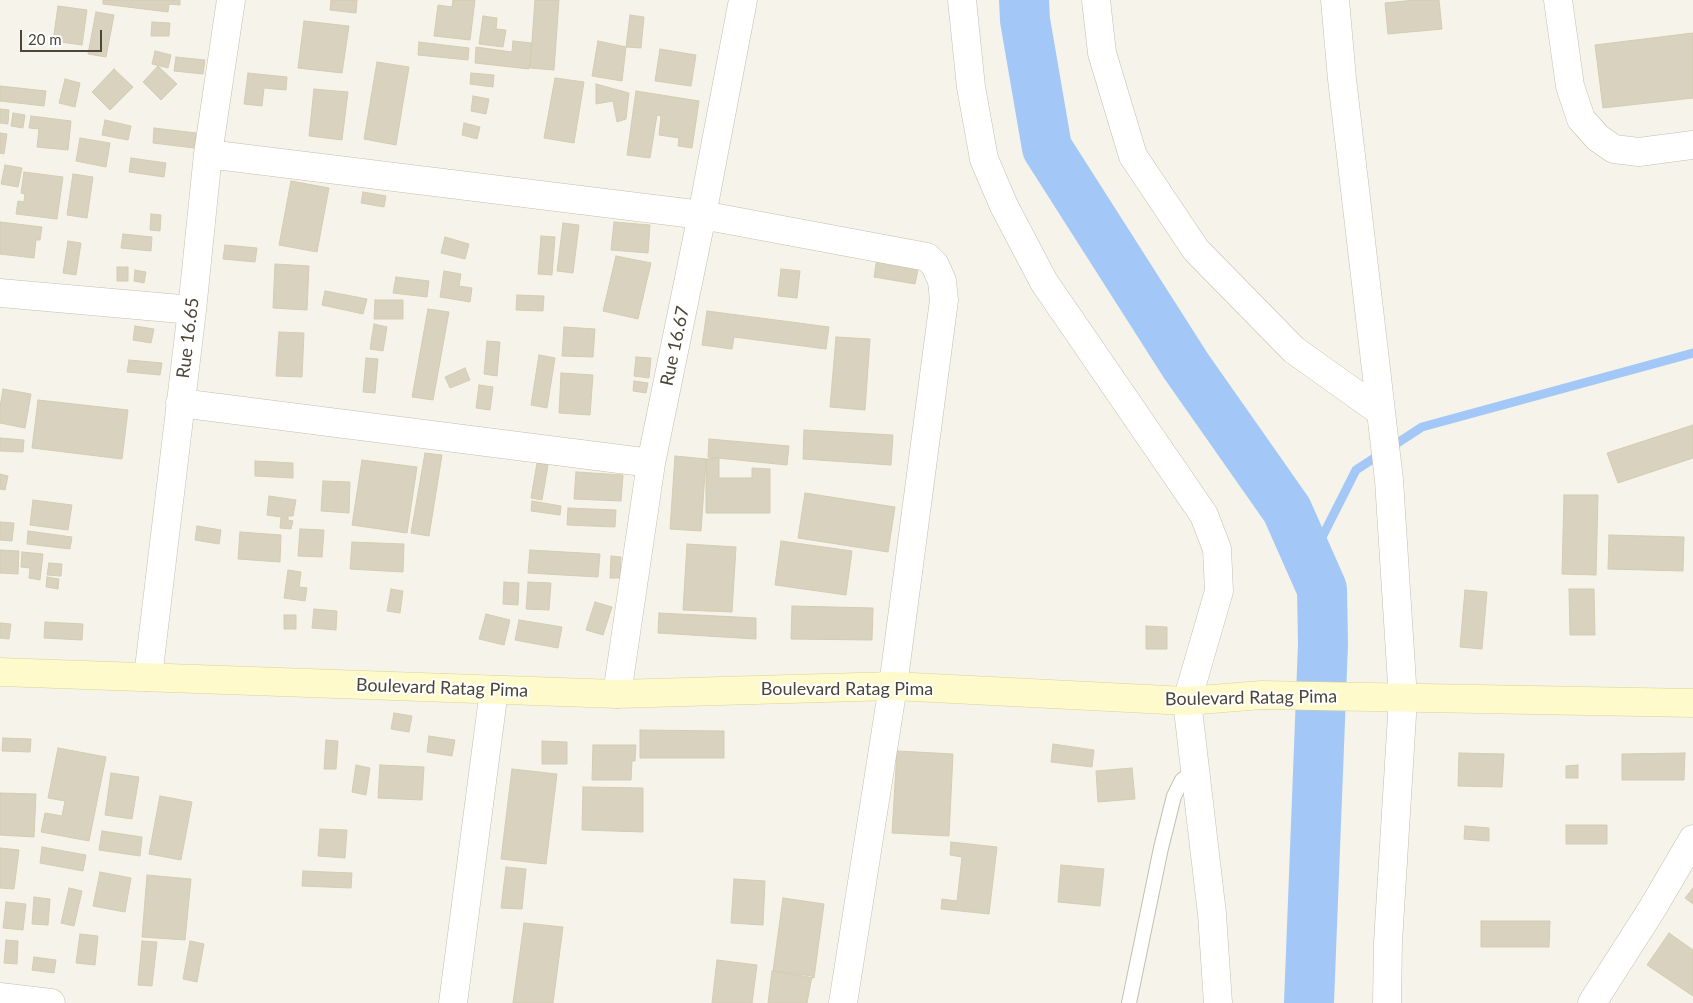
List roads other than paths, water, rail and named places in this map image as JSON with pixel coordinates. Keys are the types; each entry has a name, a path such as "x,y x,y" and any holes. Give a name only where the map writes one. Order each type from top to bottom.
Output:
{"street":[{"name":"Rue 16.65","path":"148,677 192,310 208,154 231,0"},
{"name":"Rue 16.67","path":"617,694 651,463 702,216 743,0"},
{"path":"962,0 971,87 984,159 1004,206 1044,282 1204,515 1217,549 1219,591 1187,701 1212,914 1218,1003"},
{"path":"1096,0 1102,53 1133,156 1196,250 1294,350 1381,412"},
{"path":"1335,0 1342,79 1389,480 1403,699 1388,942 1387,1003"},
{"path":"1558,0 1570,86 1581,119 1598,138 1614,149 1639,152 1693,144"},
{"path":"208,154 702,216 927,258 936,265 942,281 944,300 893,686 843,1003"},
{"path":"0,293 192,310"},
{"path":"180,403 651,463"},
{"name":"Boulevard Ratag Pima","path":"0,672 617,694 893,686 1187,701 1262,695 1693,703"},
{"path":"453,1003 494,690"},
{"path":"1592,1003 1693,839"},
{"path":"0,997 51,1003"}],"lane":[{"path":"1129,1003 1161,848 1174,796 1182,780 1195,770"}],"waterway":[{"path":"1024,0 1025,20 1047,148 1186,366 1287,510 1322,589 1323,644 1309,1003"},
{"path":"1310,561 1356,470 1422,427 1693,353"}]}
